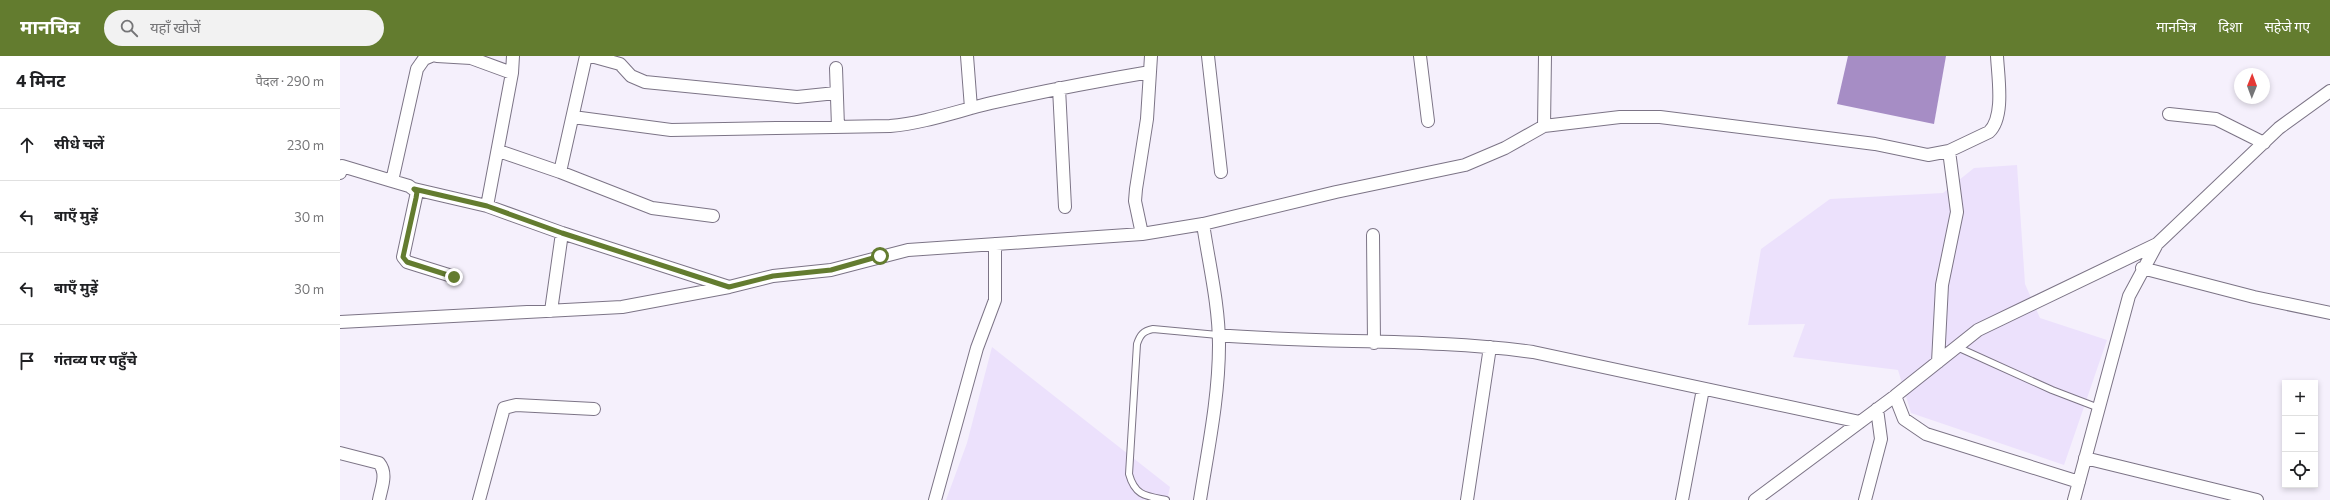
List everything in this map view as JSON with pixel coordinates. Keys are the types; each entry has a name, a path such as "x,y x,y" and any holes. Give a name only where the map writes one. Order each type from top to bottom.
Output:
{"street":[{"path":"392,181 417,69 424,59 431,56"},
{"path":"437,56 471,57 512,73"},
{"path":"487,206 499,151 512,73 513,56"},
{"path":"560,172 586,56"},
{"path":"591,56 620,64 631,76 645,82 797,97 836,93"},
{"path":"967,56 971,108"},
{"path":"1142,234 1135,200 1147,119 1151,56"},
{"path":"1208,56 1222,172"},
{"path":"1420,56 1428,121"},
{"path":"1544,126 1545,56"},
{"path":"340,322 622,308 729,287 773,276 831,270 901,251 1142,234 1203,224 1336,192 1465,164 1505,148 1544,126 1620,117 1660,117 1875,144 1928,155 1949,151 1989,132 1998,120 1997,56"},
{"path":"836,68 838,127"},
{"path":"572,117 671,130 910,124 971,108 1059,88 1150,72"},
{"path":"1059,88 1065,207"},
{"path":"2074,500 2129,296 2142,268 2157,244 2264,142 2279,128 2330,90"},
{"path":"2169,114 2216,119 2264,142"},
{"path":"499,151 560,172 652,208 713,216"},
{"path":"1938,362 1942,285 1957,212 1949,151"},
{"path":"340,174 342,166 414,189 487,206 562,233 729,287"},
{"path":"414,189 417,192 403,257 407,262 454,277"},
{"path":"1200,500 1217,383 1218,335 1203,224"},
{"path":"551,311 562,233"},
{"path":"1373,235 1374,343"},
{"path":"935,500 977,348 995,300 996,244"},
{"path":"1755,500 1895,396 1978,330 2157,244"},
{"path":"2142,268 2254,297 2330,313"},
{"path":"1218,335 1269,339 1490,347 1533,352 1860,422"},
{"path":"1467,500 1490,347"},
{"path":"1682,500 1703,389"},
{"path":"1895,396 1904,419 1926,434 2079,482"},
{"path":"479,500 504,408 516,404 594,409"},
{"path":"1865,500 1881,438 1877,409"},
{"path":"340,453 379,463 383,468 384,475 379,500"},
{"path":"2085,458 2257,500"}],"lane":[{"path":"1166,500 1147,496 1138,492 1132,485 1129,474 1137,344 1140,335 1153,329 1218,335"},
{"path":"1957,347 2052,390 2099,408"}],"shaded area":[{"path":"1848,56 1946,56 1934,124 1837,104"},
{"path":"2017,165 2025,284 2040,318 2107,340 2064,465 1911,413 1898,370 1793,357 1805,324 1748,325 1761,249 1830,199 1943,193 1974,168"},
{"path":"992,347 1170,487 1167,500 946,500 967,443"}],"route":[{"path":"454,277 407,262 403,257 417,192 414,189 487,206 562,233 729,287 773,276 831,270 880,256"}]}
